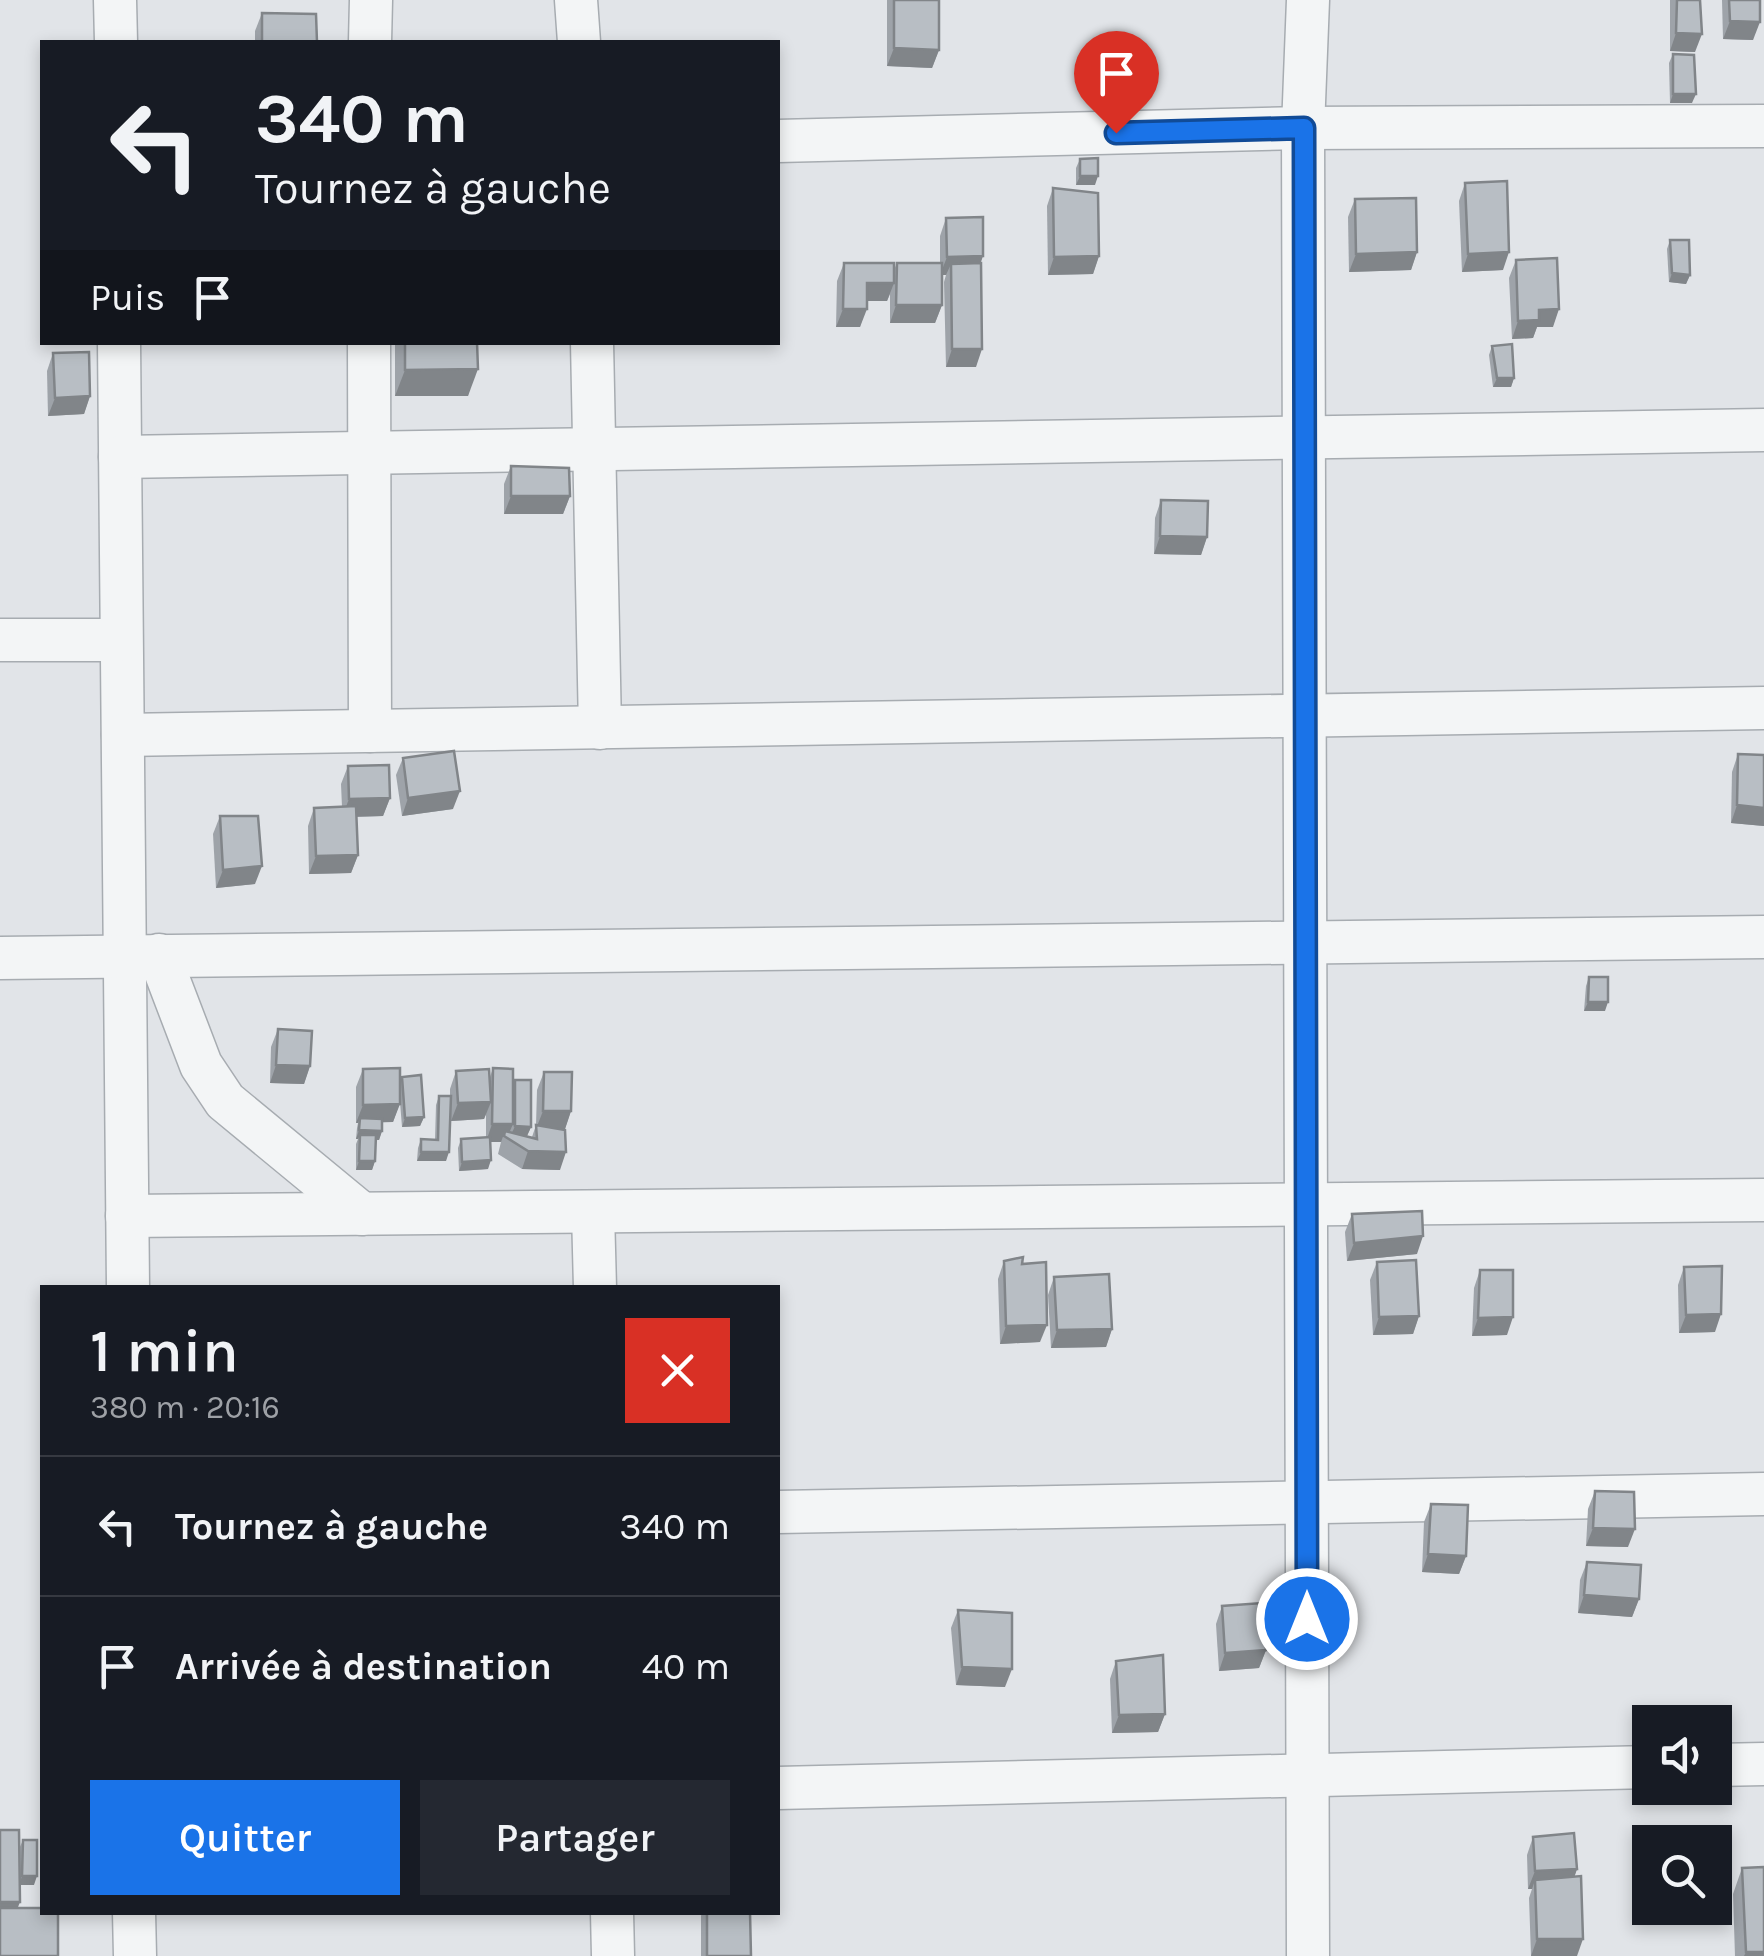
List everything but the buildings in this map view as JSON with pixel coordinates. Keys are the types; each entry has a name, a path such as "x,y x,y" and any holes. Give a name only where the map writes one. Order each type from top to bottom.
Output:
{"street":[{"path":"115,0 116,40"},
{"path":"370,0 370,40"},
{"path":"576,0 579,40"},
{"path":"1308,0 1304,128 1308,1956"},
{"path":"780,141 1304,128 1764,126"},
{"path":"118,345 122,735 142,956 127,1216 128,1285"},
{"path":"369,345 370,731"},
{"path":"592,345 600,728"},
{"path":"120,456 1764,430"},
{"path":"0,640 122,640"},
{"path":"122,735 1764,708"},
{"path":"0,958 1764,936"},
{"path":"142,956 225,1102 362,1214"},
{"path":"127,1216 1764,1200"},
{"path":"593,1212 595,1285"},
{"path":"780,1512 1764,1494"},
{"path":"1732,1765 1764,1764"},
{"path":"780,1788 1632,1766"},
{"path":"134,1915 135,1956"},
{"path":"612,1915 613,1956"}],"route":[{"path":"1116,133 1304,128 1307,1619"}]}
